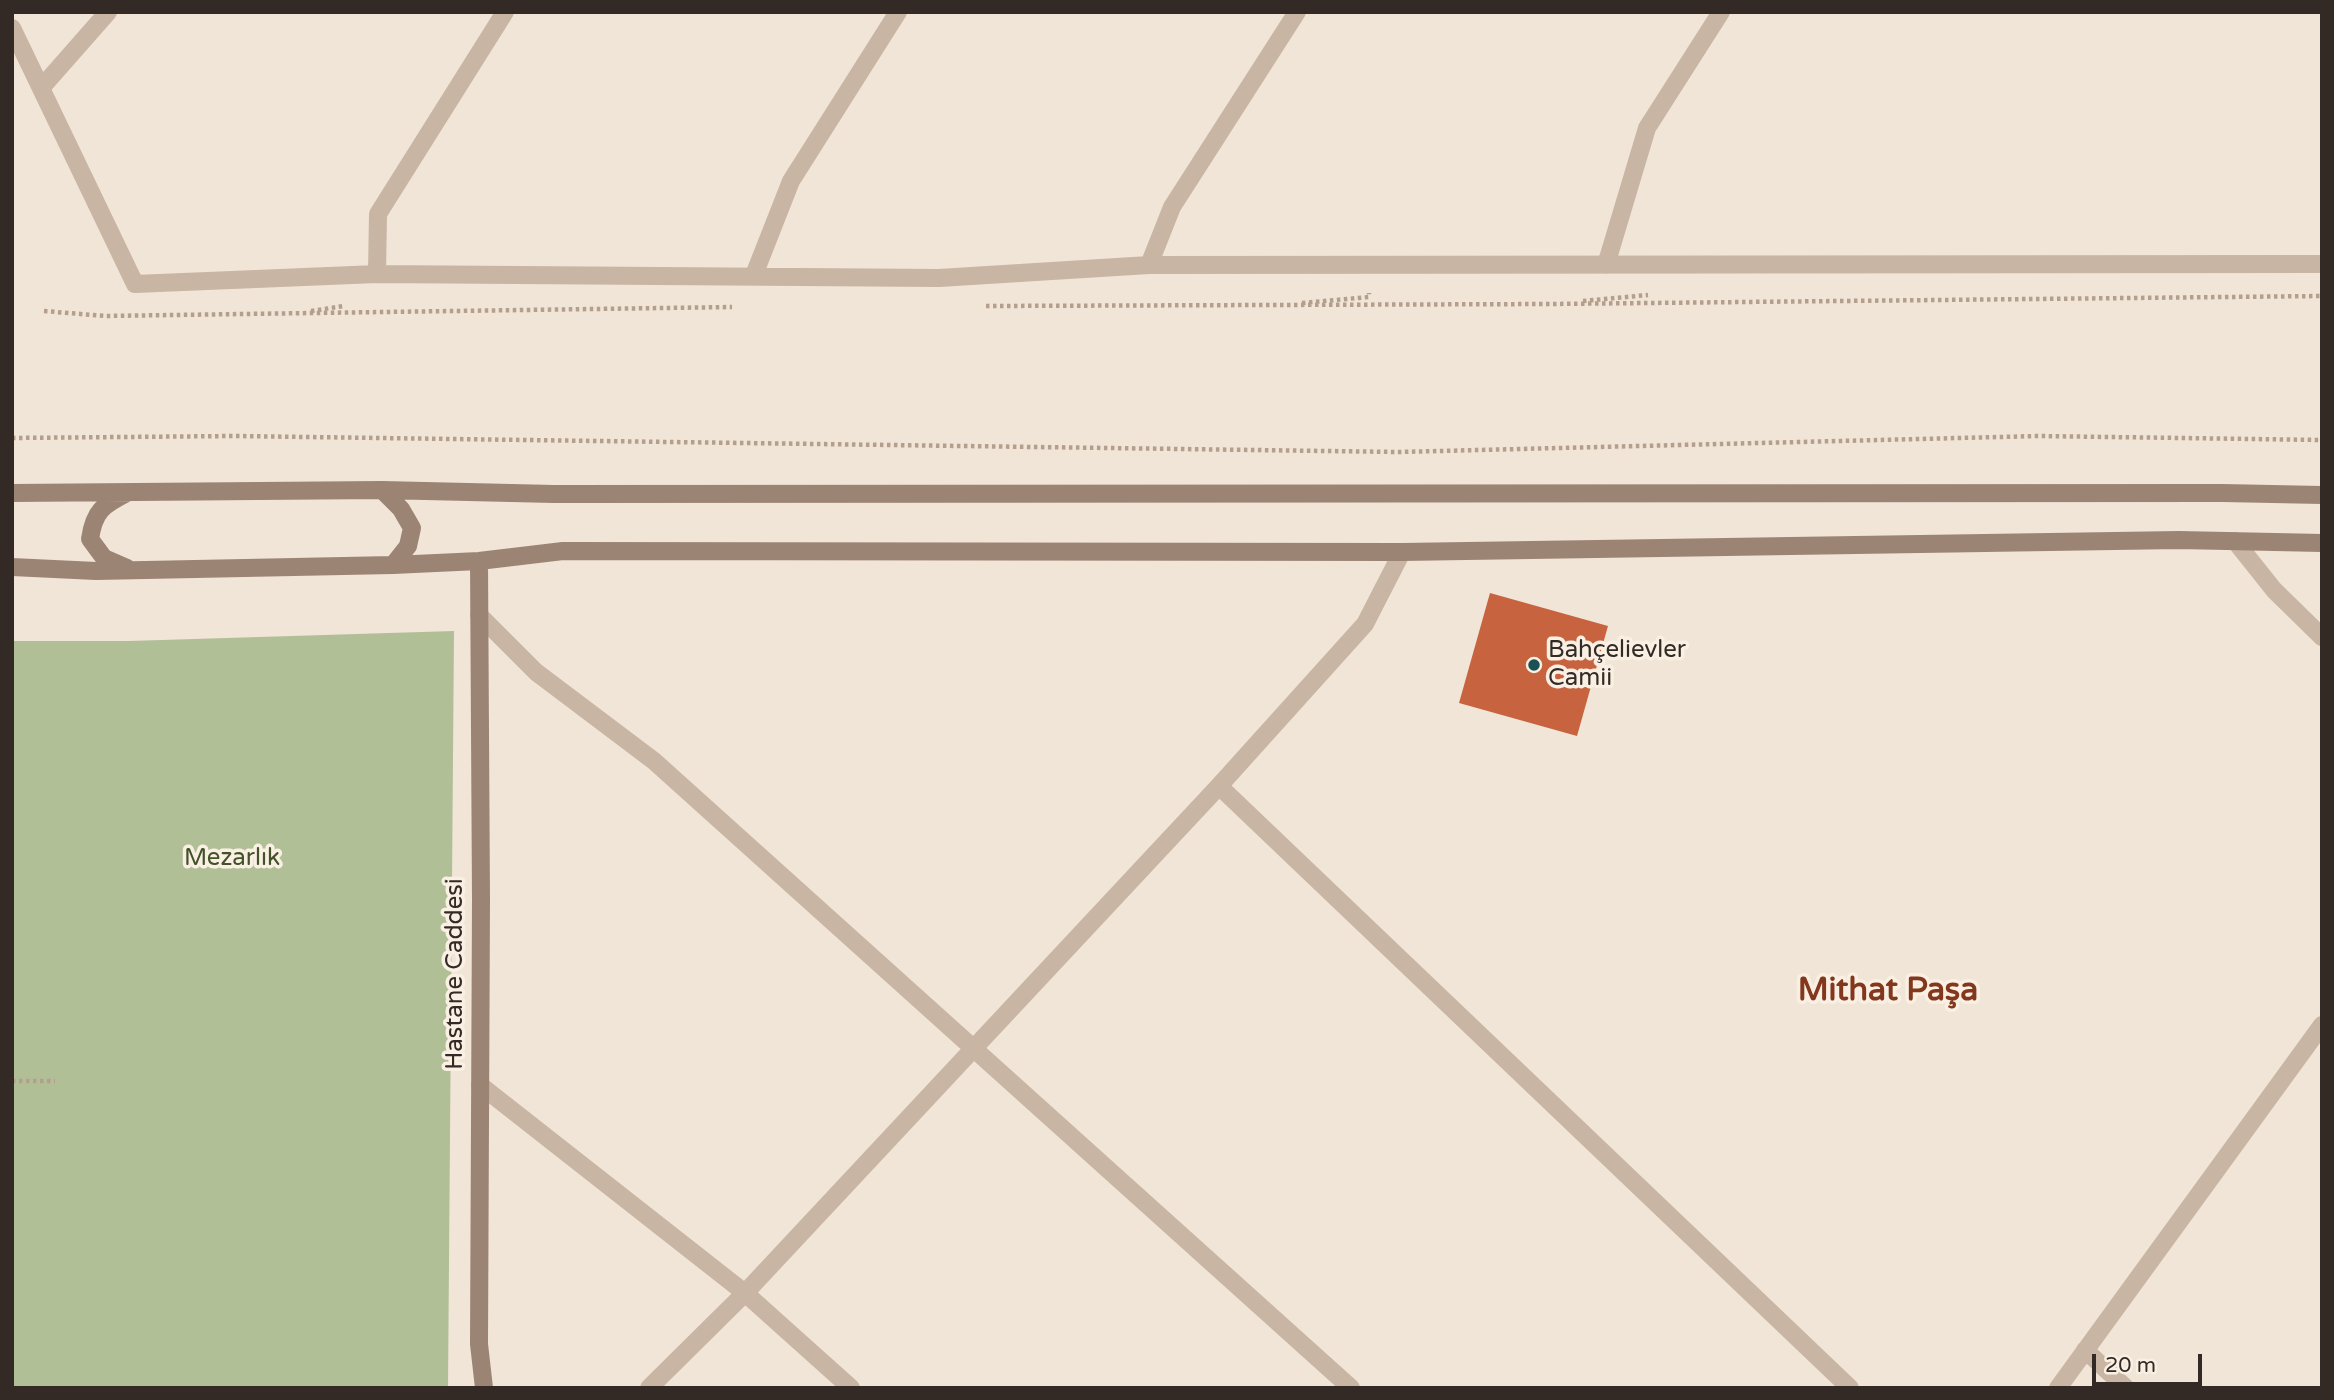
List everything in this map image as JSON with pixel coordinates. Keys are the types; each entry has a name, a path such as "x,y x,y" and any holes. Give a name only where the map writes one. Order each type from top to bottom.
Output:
{"main road":[{"path":"382,490 401,509 412,528 408,546 393,565"},
{"path":"12,494 382,490 554,494 2322,495"},
{"path":"130,491 106,503 93,521 90,539 104,558 132,570"},
{"path":"12,567 96,571 393,565 479,561 563,551 1402,552 2235,541 2322,543"},
{"name":"Hastane Caddesi","path":"479,561 479,1344 484,1388"}],"street":[{"path":"42,88 108,12"},
{"path":"377,274 378,214 505,12"},
{"path":"754,275 791,181 898,12"},
{"path":"1149,265 1172,207 1297,12"},
{"path":"1606,265 1647,128 1721,12"},
{"path":"12,28 135,284 377,274 939,278 1149,265 2322,264"},
{"path":"2235,541 2274,590 2322,637"},
{"path":"649,1388 745,1293 1219,786 1365,624 1402,552"},
{"path":"479,615 536,672 654,761 1351,1388"},
{"path":"1219,786 1850,1388"},
{"path":"2058,1388 2320,1030"},
{"path":"480,1085 745,1293 851,1388"},
{"path":"2085,1350 2126,1388"}],"path":[{"path":"1269,306 1369,297 1371,265"},
{"path":"981,306 1269,306 2322,296"},
{"path":"44,311 105,316 737,307"},
{"path":"12,438 234,436 1399,452 2039,436 2322,440"},
{"path":"12,1081 55,1081"}],"green space":[{"name":"Mezarlık","path":"454,631 448,1388 12,1388 12,641 129,641"}],"building":[{"name":"Bahçelievler Camii","path":"1490,593 1608,626 1577,736 1459,703"}],"place":[{"name":"Bahçelievler Camii","path":"1534,665"}],"district":[{"name":"Mithat Paşa","path":"1888,992"}]}
